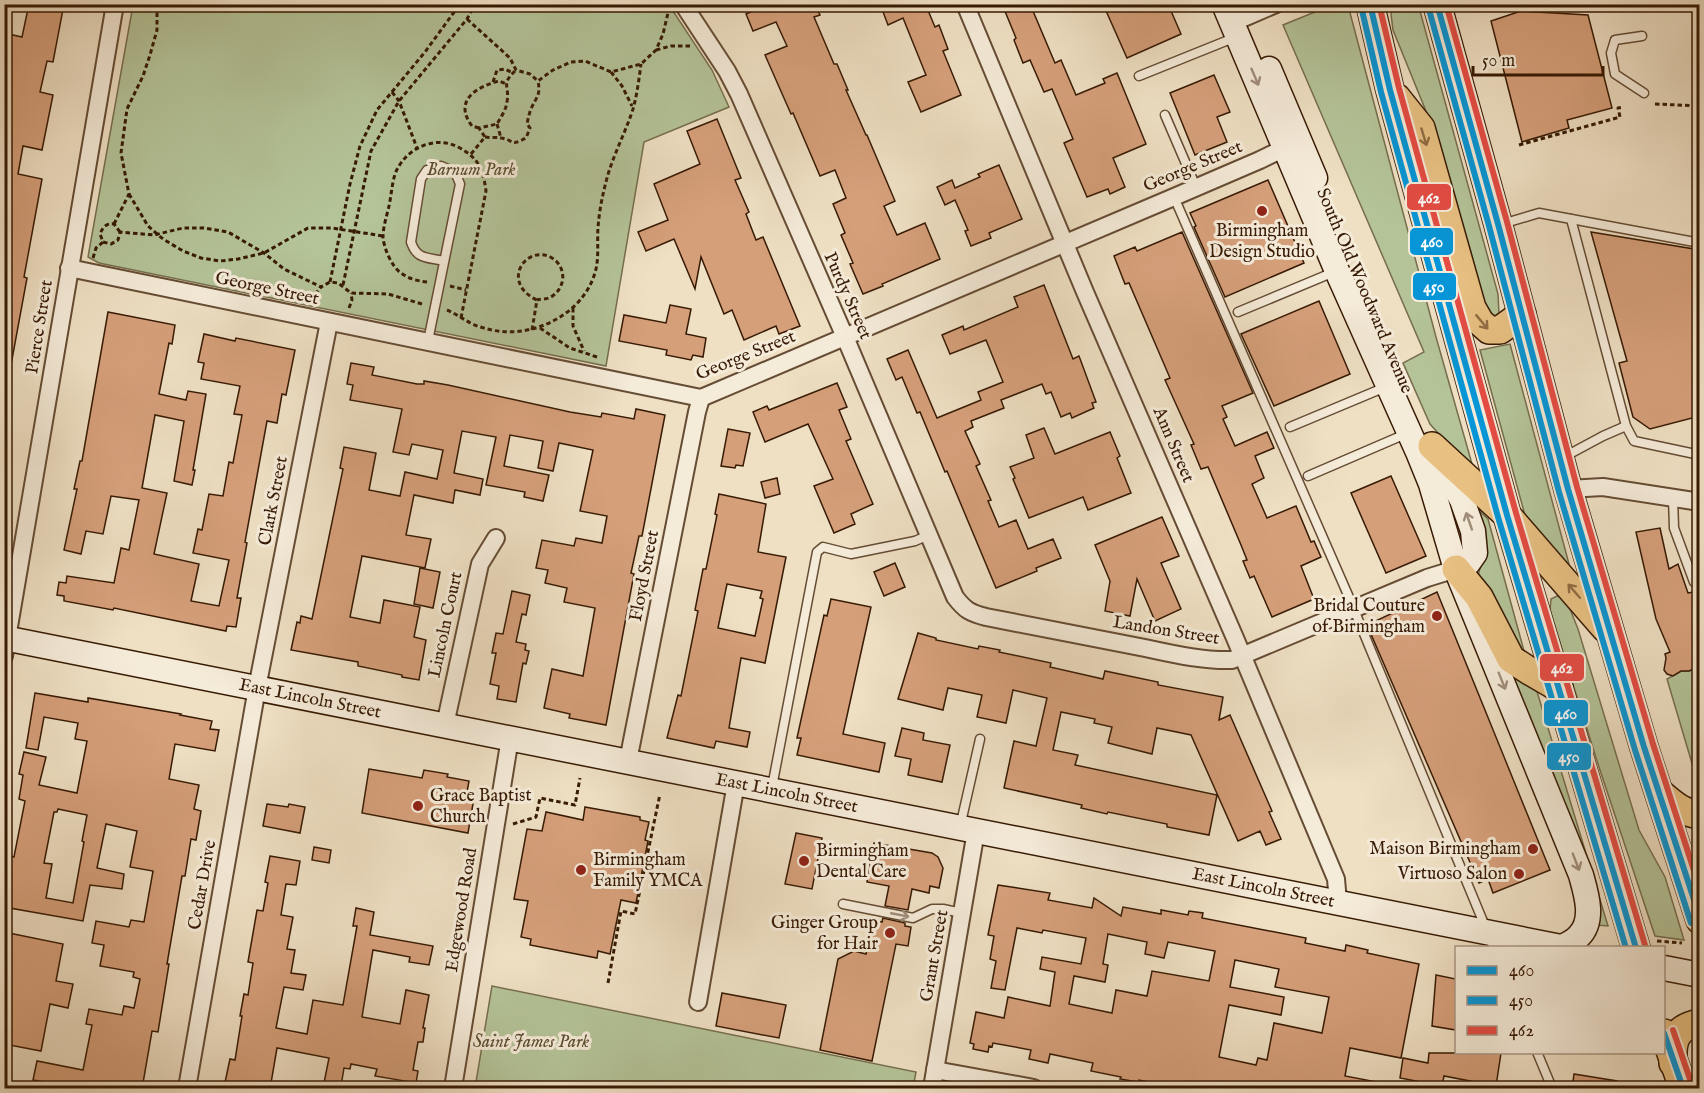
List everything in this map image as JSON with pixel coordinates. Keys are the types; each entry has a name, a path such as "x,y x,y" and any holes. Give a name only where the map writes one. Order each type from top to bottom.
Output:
{"main road":[{"path":"1370,4 1390,90 1507,515 1559,688 1646,944"},
{"path":"1437,4 1568,489 1700,920"},
{"path":"1390,90 1421,128 1472,308 1479,322 1489,330 1500,330 1522,314"},
{"path":"1432,446 1507,515 1612,636"},
{"path":"1456,569 1479,597 1511,659 1559,688"},
{"path":"1659,792 1677,808 1690,814 1700,815"},
{"path":"1673,1063 1672,1045 1677,1034 1688,1025 1700,1023"},
{"path":"1665,1037 1683,1089"}],"street":[{"name":"Pierce Street","path":"5,644 115,4"},
{"name":"Ann Street","path":"965,4 1336,879 1338,902"},
{"path":"1237,17 1276,4"},
{"name":"Purdy Street","path":"679,7 727,71 739,94 955,597 964,609"},
{"name":"South Old Woodward Avenue","path":"1237,17 1292,144 1418,418 1456,488 1473,531 1475,553 1468,563 1456,569"},
{"name":"George Street","path":"69,268 701,398 1196,188 1292,144"},
{"name":"South Old Woodward Avenue","path":"1292,144 1337,270 1431,484 1456,569 1584,886 1588,918 1580,936 1565,946"},
{"name":"Clark Street","path":"257,688 329,322"},
{"name":"Floyd Street","path":"628,761 701,398"},
{"path":"1568,489 1603,487 1700,502"},
{"name":"Lincoln Court","path":"445,725 480,564 496,538"},
{"name":"Landon Street","path":"964,609 986,617 1194,657 1232,660 1434,575 1456,569"},
{"name":"East Lincoln Street","path":"5,644 257,688 1338,902 1491,940 1554,946"},
{"name":"Cedar Drive","path":"187,1089 257,688"},
{"name":"Edgewood Road","path":"453,1089 510,738"},
{"path":"698,1002 735,783"},
{"name":"Grant Street","path":"932,1089 962,914 968,829"},
{"path":"1665,968 1700,975"},
{"path":"936,1070 1034,1089"}],"lane":[{"path":"1139,76 1237,17"},
{"path":"1642,36 1615,40 1611,52 1615,74 1644,93"},
{"path":"1165,115 1196,188"},
{"path":"428,341 460,184 455,172 441,166 427,170 421,179 411,242 414,251 419,256 444,261"},
{"path":"1174,197 1354,609 1491,940"},
{"path":"1498,224 1539,213 1700,243"},
{"path":"1570,219 1626,426 1634,441 1700,454"},
{"path":"1238,312 1337,270"},
{"path":"1290,427 1388,386"},
{"path":"1561,459 1626,426"},
{"path":"1308,476 1409,432"},
{"path":"1673,497 1674,528 1694,582"},
{"path":"771,790 817,552 824,548 851,554 915,541 929,535"},
{"path":"968,829 980,739"},
{"path":"843,904 913,918 932,909 943,909 962,914"},
{"path":"1537,1054 1552,1089"}],"path":[{"path":"157,4 157,30 143,76 127,110 122,153 129,194 148,226 183,251 201,258 220,261 264,254 308,228 332,228 383,236"},
{"path":"330,282 360,146 377,110 460,4"},
{"path":"343,285 370,151 399,101 467,19 475,4"},
{"path":"611,72 641,64 656,50 668,13 679,7"},
{"path":"467,19 510,58 514,72"},
{"path":"656,50 671,46 691,46"},
{"path":"538,81 571,62 585,61 611,72 622,86 633,108"},
{"path":"444,309 483,328 506,332 532,330 540,328 573,308 590,288 597,267 598,224 606,182 633,108 641,64"},
{"path":"485,137 501,138 511,143 526,138 530,128 527,124 530,111 538,99 540,89 538,81 530,74 505,69 497,70 493,82"},
{"path":"501,138 497,124 506,108 508,77 514,72"},
{"path":"497,124 479,128 472,126 467,119 466,100 472,93 493,82 499,81 506,84"},
{"path":"392,92 399,101 417,148"},
{"path":"1655,104 1700,105"},
{"path":"1519,145 1620,117 1618,108 1623,107"},
{"path":"479,128 485,137"},
{"path":"471,154 485,137"},
{"path":"432,282 417,281 400,273 386,251 383,236 399,166 417,148 442,142 453,144 471,154 484,175 486,191 461,318"},
{"path":"114,224 129,194"},
{"path":"114,224 120,232"},
{"path":"103,242 100,234 103,227 114,224"},
{"path":"120,232 157,234 183,228 204,228 228,232 284,269 321,287"},
{"path":"103,242 111,244 118,240 120,232"},
{"path":"93,261 96,248 103,242"},
{"path":"540,254 552,257 561,266 564,276 561,287 552,297 537,300 527,296 520,288 518,277 520,266 528,258 540,254"},
{"path":"313,308 317,292 330,282 343,285 351,292 388,294 427,305"},
{"path":"448,286 466,290"},
{"path":"348,315 352,300 351,292"},
{"path":"532,330 537,300"},
{"path":"573,308 573,326 585,352"},
{"path":"540,328 570,348 597,357"},
{"path":"512,824 536,817 540,798 575,805 580,778"},
{"path":"608,983 621,911 635,914 660,794"},
{"path":"1646,944 1682,943"}],"green space":[{"name":"Barnum Park","path":"133,5 669,5 712,70 729,107 644,142 606,366 99,263 88,257"},
{"path":"1332,5 1341,5 1349,9 1472,464 1470,469 1430,424 1403,363 1424,352 1283,25"},
{"path":"1395,5 1415,5 1420,11 1498,294 1499,314 1492,318 1482,314 1430,121 1393,30 1391,14"},
{"path":"1510,344 1569,564 1565,567 1529,530 1480,350"},
{"path":"1477,509 1488,519 1524,651 1514,648 1478,575 1485,553"},
{"path":"1557,596 1566,599 1578,629 1639,830 1665,877 1684,940 1655,936 1550,611 1551,599"},
{"path":"1699,666 1699,787 1667,679 1681,671 1689,671"},
{"path":"1508,669 1535,685 1608,926 1597,925"},
{"name":"Saint James Park","path":"492,986 916,1072 913,1088 475,1088"}],"building":[{"path":"29,4 64,4 53,62 47,61 40,92 53,95 42,150 23,146 18,174 42,179 11,365 4,364 4,33 22,37"},
{"path":"769,4 815,4 820,15 814,17 834,64 837,64 848,90 846,90 895,201 884,206 897,235 925,223 940,259 863,294 850,264 853,263 841,235 845,233 833,204 846,198 835,170 820,176 765,55 787,46 776,22 753,31 746,14"},
{"path":"880,4 936,4 927,8 935,27 939,25 948,49 943,51 961,95 921,112 908,82 926,75 903,18 888,25"},
{"path":"1002,4 1030,4 1055,63 1061,60 1076,95 1105,83 1103,79 1117,73 1146,144 1113,158 1125,187 1110,194 1108,189 1087,197 1064,143 1073,139 1052,89 1044,92 1030,60 1023,63"},
{"path":"1103,4 1168,4 1181,34 1127,58"},
{"path":"1521,11 1588,15 1612,108 1567,120 1569,128 1522,142 1491,21"},
{"path":"1214,75 1230,112 1217,117 1227,142 1195,155 1170,93"},
{"path":"717,119 741,178 735,180 749,212 746,214 756,240 763,237 800,326 779,334 776,326 744,340 732,310 724,314 701,257 695,289 674,239 646,251 638,232 668,220 654,184 700,164 687,131"},
{"path":"999,165 1022,219 989,233 991,238 971,246 965,231 968,230 955,200 945,205 937,187 952,180 955,188 980,177 978,174"},
{"path":"1268,180 1304,263 1225,297 1190,213"},
{"path":"1182,232 1253,393 1222,406 1227,417 1223,419 1235,446 1267,432 1274,448 1255,456 1264,478 1252,484 1267,518 1296,506 1311,542 1314,541 1321,557 1301,566 1314,599 1272,617 1254,576 1250,578 1243,561 1247,560 1208,467 1201,469 1191,445 1194,444 1165,380 1170,378 1129,283 1125,284 1114,256 1135,247 1137,251"},
{"path":"1591,232 1700,250 1700,416 1650,429 1633,417 1619,363 1627,361"},
{"path":"1044,285 1073,359 1079,356 1096,402 1092,403 1094,408 1072,418 1070,413 1061,417 1051,392 1046,394 1042,384 1001,400 1004,408 971,421 973,427 965,431 980,464 976,466 991,500 988,501 999,527 1016,520 1028,549 1053,539 1061,558 996,588 920,412 917,413 902,377 896,380 887,359 908,350 937,418 981,400 978,392 1003,382 986,340 950,354 942,335 963,326 964,330 1018,307 1014,297"},
{"path":"1319,301 1350,374 1274,406 1241,334"},
{"path":"670,305 691,309 686,334 706,338 703,357 693,355 691,360 666,355 667,350 619,341 624,315 666,323"},
{"path":"108,312 175,325 159,394 186,400 188,391 206,394 192,485 174,481 184,421 155,415 142,488 167,493 154,554 199,564 191,601 219,606 229,560 193,553 198,529 202,530 209,494 223,496 229,462 233,463 242,415 234,414 240,386 201,379 204,363 198,362 204,334 295,350 286,395 282,394 277,423 267,421 245,542 247,543 237,598 241,598 236,627 227,626 226,631 114,608 113,610 64,601 64,596 57,595 59,582 66,583 67,576 114,583 121,548 129,550 139,500 111,496 103,534 86,531 81,554 64,550"},
{"path":"351,363 374,367 372,375 417,384 424,384 424,381 448,385 570,412 601,417 602,413 634,419 636,409 665,415 642,536 639,536 631,573 634,574 606,725 569,718 570,714 544,708 552,669 583,676 595,608 564,602 567,588 545,583 548,570 536,568 542,540 574,546 576,538 602,543 607,516 580,511 593,450 559,443 553,471 538,468 543,441 510,435 504,466 549,475 543,501 524,497 525,492 486,485 496,437 462,431 454,473 483,479 480,495 455,490 453,503 414,495 406,535 431,539 425,568 362,556 350,617 380,623 384,600 420,607 414,637 426,640 419,680 358,666 358,662 291,650 297,622 300,623 301,616 312,619 343,469 340,468 344,447 376,453 369,490 400,496 405,472 437,479 443,450 412,444 409,455 393,452 402,409 350,400 353,385 347,384"},
{"path":"837,383 847,407 839,410 851,439 846,441 873,504 851,514 855,524 834,533 814,486 833,479 808,424 765,442 753,412 767,406 769,410"},
{"path":"1044,428 1055,454 1110,432 1120,456 1117,458 1131,493 1088,510 1083,497 1029,518 1010,467 1034,458 1026,435"},
{"path":"728,429 750,433 743,466 736,465 735,468 721,466"},
{"path":"1391,476 1426,556 1386,573 1351,493"},
{"path":"777,478 780,494 765,498 761,482"},
{"path":"719,494 766,504 758,552 786,557 765,663 741,658 729,728 750,732 747,747 716,741 714,748 667,738 678,695 681,696 698,611 695,610 703,569 706,569 717,515 715,514","holes":["727,584 762,591 760,598 763,599 755,636 718,628"]},
{"path":"1162,517 1179,556 1161,563 1181,609 1155,621 1137,579 1130,616 1105,611 1110,581 1095,545"},
{"path":"1660,528 1669,569 1678,564 1688,593 1700,591 1700,666 1689,671 1681,671 1673,676 1664,670 1665,654 1670,652 1656,619 1636,532"},
{"path":"895,563 905,587 884,596 874,572"},
{"path":"420,568 440,572 433,608 414,604"},
{"path":"512,591 530,595 526,615 522,614 516,642 526,644 525,650 529,651 526,664 523,663 516,702 497,699 499,686 490,684 496,653 492,653 496,633 503,634"},
{"path":"1437,592 1550,870 1493,893 1488,879 1479,883 1367,625"},
{"path":"831,599 871,607 843,734 885,743 879,772 797,755 801,738 797,738 824,615 827,616"},
{"path":"918,633 936,638 936,640 978,649 979,646 1000,650 999,652 1051,663 1050,667 1103,679 1105,671 1158,682 1158,685 1223,697 1219,720 1230,715 1272,811 1269,812 1281,839 1266,845 1260,831 1238,841 1191,735 1157,728 1152,754 1108,743 1112,727 1094,723 1095,719 1061,712 1053,750 1078,755 1075,765 1217,795 1209,835 1167,827 1167,824 1108,812 1107,814 1081,808 1082,805 1004,788 1014,741 1036,746 1047,698 1013,690 1006,723 977,717 982,695 948,688 943,710 898,699"},
{"path":"35,693 88,702 88,698 181,714 212,721 210,729 219,730 215,751 175,744 169,779 199,785 194,809 201,811 196,840 191,839 185,876 182,876 158,1032 152,1031 142,1089 98,1089 82,1085 81,1089 61,1089 62,1085 33,1080 37,1061 83,1070 92,1025 86,1024 89,1009 122,1015 124,1006 134,1008 140,979 133,977 134,972 100,966 104,945 92,943 96,921 129,927 131,920 144,922 153,871 130,867 137,831 106,824 97,868 124,874 122,889 90,885 83,921 4,907 4,876 8,856 14,857 25,801 19,799 23,775 19,774 24,752 46,757 39,785 77,793 87,741 75,739 78,723 44,717 38,750 26,748","holes":["58,809 87,815 73,903 46,898 52,864 44,863 54,812"]},
{"path":"902,728 924,733 923,740 950,745 942,782 908,775 911,759 895,756"},
{"name":"Grace Baptist Church","path":"369,769 422,778 424,770 448,774 447,777 469,781 467,792 472,793 472,798 474,798 468,833 362,813"},
{"path":"267,804 305,807 300,833 263,826"},
{"name":"Birmingham Family YMCA","path":"585,807 640,817 640,820 649,822 645,840 648,841 636,903 621,900 610,954 598,951 597,958 530,945 531,939 521,937 528,901 514,899 527,829 542,831 546,812 583,820"},
{"name":"Birmingham Dental Care","path":"796,833 822,838 812,889 785,884"},
{"path":"874,843 932,853 938,857 943,868 939,888 930,886 929,893 912,889 908,910 885,906 889,886 867,882"},
{"path":"314,847 331,850 329,863 312,860"},
{"path":"270,856 300,861 296,885 286,884 281,915 293,917 287,949 295,950 291,973 306,975 303,990 284,987 276,1028 307,1034 313,1000 343,1005 357,926 353,926 356,908 374,912 370,935 433,946 429,965 409,962 410,957 373,950 362,1017 400,1024 406,990 429,995 423,1042 418,1042 413,1070 418,1071 416,1083 375,1076 377,1069 351,1064 350,1069 344,1068 341,1086 324,1083 329,1058 277,1048 270,1089 224,1087 230,1059 235,1060 244,994 248,995 253,963 248,962 257,910 263,911"},
{"path":"998,885 1050,893 1048,900 1092,908 1094,898 1121,916 1123,907 1161,914 1161,910 1188,915 1189,911 1203,913 1202,918 1306,938 1305,943 1345,951 1346,945 1368,950 1367,953 1419,964 1401,1058 1350,1048 1345,1076 1377,1082 1376,1089 1193,1089 1120,1079 1121,1077 1091,1071 1093,1063 1050,1054 1048,1063 1029,1059 1031,1050 993,1043 992,1047 989,1046 988,1052 973,1049 974,1044 970,1043 976,1012 1004,1018 1008,997 1050,1006 1055,972 1040,969 1042,957 1081,964 1086,938 1017,928 1005,990 991,988 996,961 990,959 994,936 988,935","holes":["1108,934 1147,942 1145,954 1164,958 1168,942 1215,951 1209,981 1152,971 1147,996 1116,990 1112,1013 1069,1004 1074,976 1105,982 1108,965 1103,964","1235,960 1279,969 1275,987 1329,997 1322,1033 1274,1023 1267,1060 1258,1058 1256,1065 1219,1057 1229,1005 1281,1015 1284,997 1230,987"]},
{"path":"883,918 905,923 905,926 911,927 908,946 896,944 872,1061 820,1050 838,959 854,951 866,954 872,920 882,922"},
{"path":"4,932 63,944 56,981 73,984 68,1008 50,1004 41,1051 4,1044"},
{"path":"1436,975 1455,979 1455,1030 1432,1026"},
{"path":"722,993 786,1005 779,1038 716,1026"},
{"path":"1429,1053 1501,1054 1496,1086 1444,1076 1442,1086 1400,1078 1403,1058 1428,1063"},
{"path":"1574,1074 1617,1081 1617,1089 1572,1089"}],"transit line":[{"name":"460","path":"1370,4 1390,90 1507,515 1635,946"},
{"name":"462","path":"1379,4 1399,88 1516,513 1645,945"},
{"name":"460","path":"1437,4 1568,489 1644,747 1700,918"},
{"name":"462","path":"1446,4 1507,222 1577,487 1653,744 1700,889"},
{"name":"450","path":"1361,6 1381,92 1498,517 1625,946"},
{"name":"450","path":"1428,6 1559,492 1635,750 1691,923"},
{"name":"462","path":"1673,1030 1692,1085"},
{"name":"460","path":"1665,1036 1683,1088"}],"place":[{"name":"Birmingham Design Studio","path":"1262,211"},
{"name":"Bridal Couture of Birmingham","path":"1437,616"},
{"name":"Grace Baptist Church","path":"418,806"},
{"name":"Maison Birmingham","path":"1533,849"},
{"name":"Birmingham Dental Care","path":"804,861"},
{"name":"Birmingham Family YMCA","path":"581,870"},
{"name":"Virtuoso Salon","path":"1519,874"},
{"name":"Ginger Group for Hair","path":"890,933"}]}
